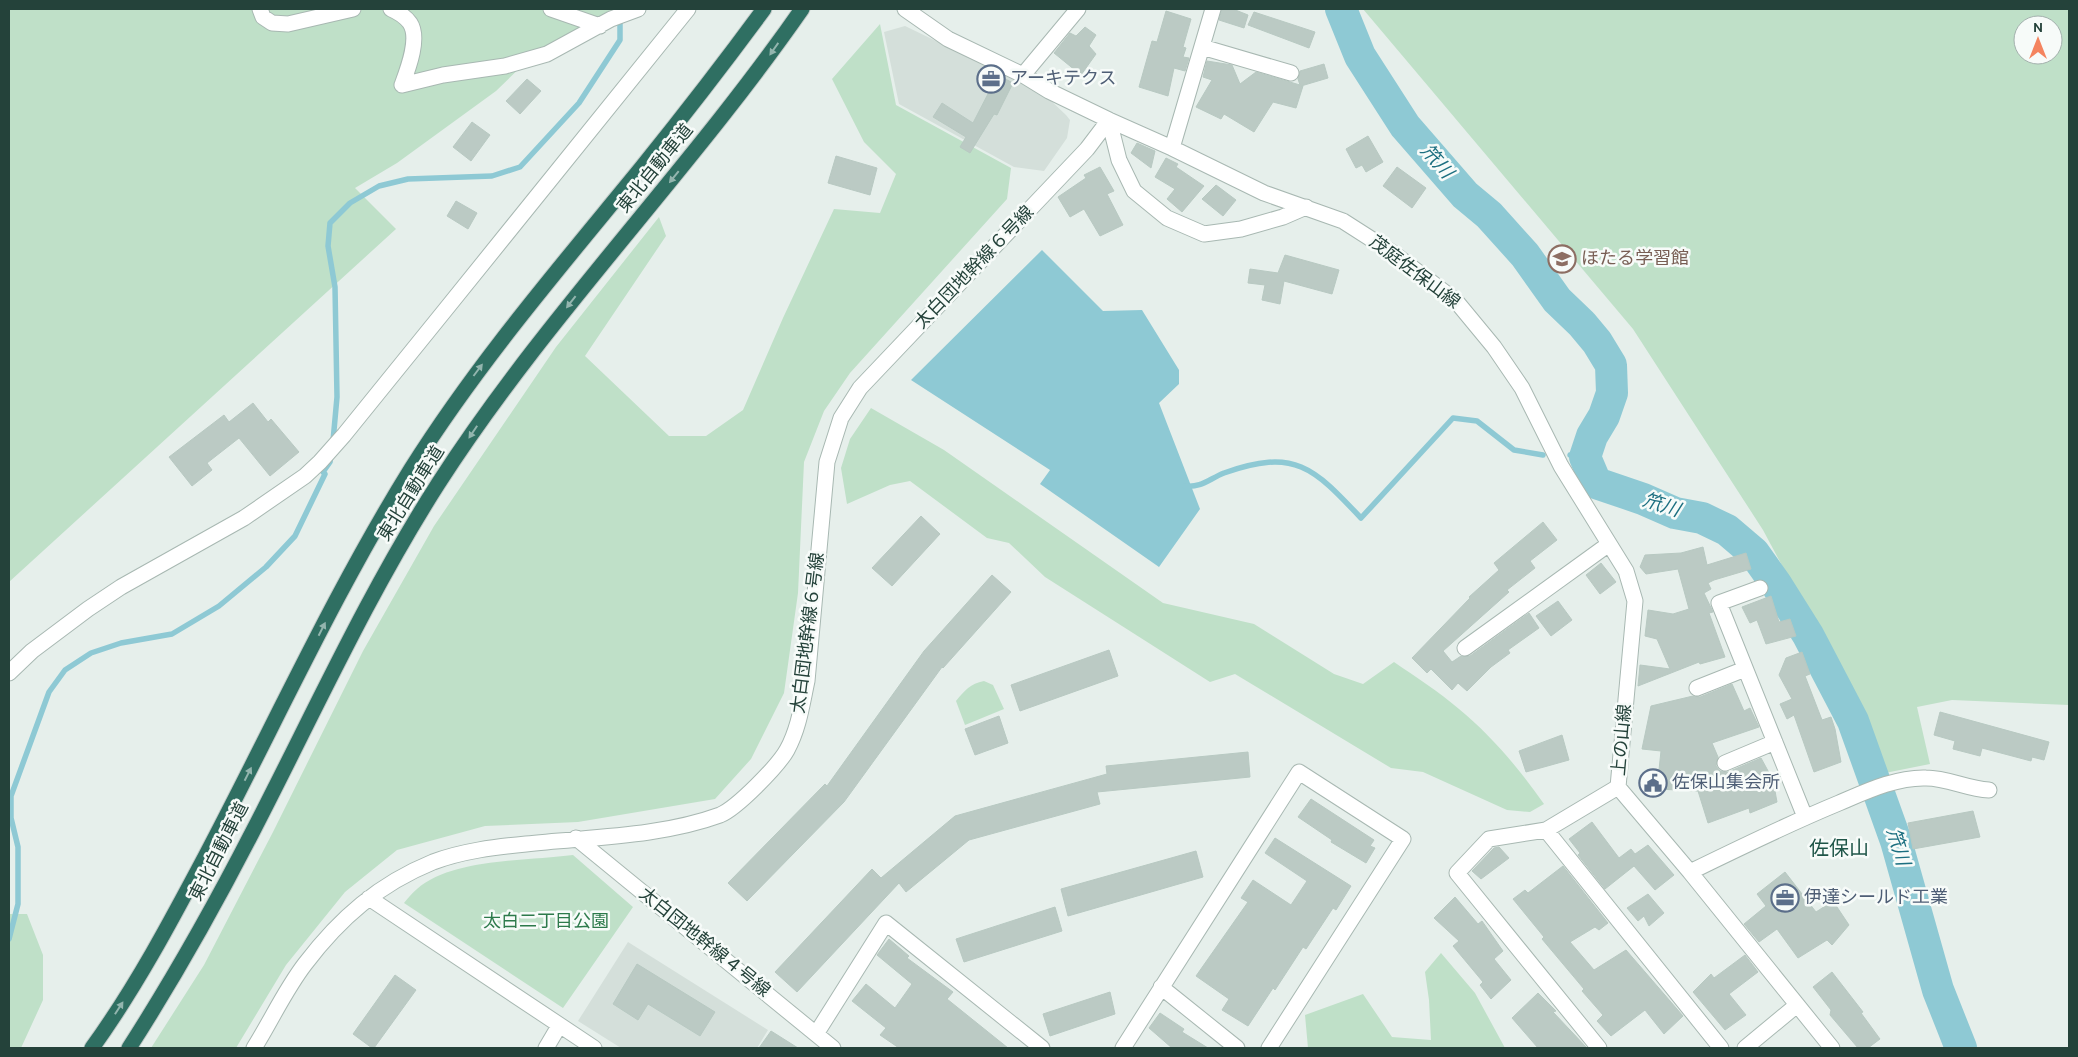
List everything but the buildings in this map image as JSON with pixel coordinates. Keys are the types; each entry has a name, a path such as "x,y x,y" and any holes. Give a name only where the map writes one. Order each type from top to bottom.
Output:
{"highway":[{"name":"東北自動車道","path":"92,1048 138,978 178,908 367,542 449,411 504,336 698,96 764,9"},
{"name":"東北自動車道","path":"129,1048 167,988 207,918 388,568 437,485 525,360 716,125 802,9"}],"street":[{"path":"260,9 262,17 272,23 288,24 354,9"},
{"path":"390,9 403,15 411,24 413,36 412,52 402,85 443,75 505,66 547,54 606,22 634,10"},
{"path":"551,9 606,22"},
{"path":"9,673 32,651 121,587 244,518 305,476 344,435 688,9"},
{"name":"茂庭佐保山線","path":"907,9 948,39 1023,75 1049,90 1264,193 1343,221 1393,253 1456,301 1494,348 1522,388 1562,466"},
{"path":"1023,75 1078,9"},
{"path":"1172,148 1213,9"},
{"path":"1202,47 1291,73"},
{"path":"1109,120 1119,160 1134,191 1168,218 1204,234 1241,230 1283,218 1306,207"},
{"name":"太白団地幹線６号線","path":"254,1048 304,966 339,923 369,898 400,878 434,862 489,848 576,838 654,832 722,814 771,772 787,750 800,717 806,681 827,462 841,418 860,388 1087,149 1109,120"},
{"name":"上の山線","path":"1562,466 1626,571 1635,600 1618,787 1690,872 1832,1048"},
{"path":"1465,648 1609,544"},
{"path":"1760,588 1718,603 1805,817"},
{"path":"1697,688 1745,669"},
{"path":"1725,763 1776,742"},
{"path":"1122,1048 1299,772 1403,839 1269,1048"},
{"path":"1690,872 1805,817 1900,780 1926,778 1946,781 1976,790 1989,790"},
{"path":"1599,1048 1457,873 1489,839 1546,830 1618,787"},
{"path":"1546,830 1721,1048"},
{"name":"太白団地幹線４号線","path":"576,838 833,1048"},
{"path":"369,898 594,1048"},
{"path":"816,1034 886,923 1042,1048"},
{"path":"1161,987 1237,1048"},
{"path":"1745,1048 1797,1006"},
{"path":"546,1048 560,1026"}],"shaded area":[{"path":"905,26 1017,80 1047,97 1066,115 1070,120 1067,138 1044,171 1014,167 899,104 884,32"},
{"path":"628,942 768,1030 757,1048 621,1048 578,1021"}],"green space":[{"path":"9,9 612,9 529,59 496,91 397,163 355,188 396,229 9,582"},
{"path":"1363,9 2069,9 2069,705 1952,700 1917,707 1930,764 1885,773 1844,681 1763,530 1633,329"},
{"path":"880,24 896,105 1011,168 1007,199 850,373 824,411 804,462 798,593 784,693 751,759 715,799 578,822 485,826 397,850 345,892 286,965 236,1048 151,1048 204,965 363,651 434,526 556,347 659,217 666,236 585,356 669,436 706,436 743,410 783,318 834,209 880,213 896,174 864,142 832,79"},
{"path":"871,408 944,450 1163,603 1254,624 1334,674 1363,684 1394,662 1444,697 1483,730 1515,766 1544,804 1530,812 1507,810 1423,772 1391,768 1235,674 1210,682 1045,577 1009,543 987,538 910,481 890,485 847,504 841,468 850,439"},
{"path":"984,681 993,685 1004,709 965,725 956,701 968,688"},
{"name":"太白二丁目公園","path":"573,855 633,907 563,1008 404,903 417,889 432,879 450,871 491,863"},
{"path":"9,914 27,914 43,955 43,1000 21,1048 9,1048"},
{"path":"1441,953 1475,993 1505,1048 1308,1048 1305,1015 1363,994 1392,1037 1431,1040 1429,1000 1425,972"}],"water":[{"path":"1042,250 1103,311 1142,310 1179,370 1179,384 1159,403 1200,509 1159,567 1040,484 1050,470 911,380"}],"waterway":[{"name":"笊川","path":"1341,9 1360,56 1405,126 1465,195 1489,215 1525,255 1557,300 1582,324 1597,342 1611,365 1612,393 1604,416 1592,436 1585,457 1596,483 1643,499 1675,513 1702,518 1727,530 1754,553 1808,635 1853,721 1896,841 1938,990 1961,1048"},
{"path":"333,441 337,397 335,287 328,246 330,223 350,203 379,186 408,179 492,176 520,167 579,103 620,40 620,20 616,19"},
{"path":"1185,486 1196,486 1224,473 1248,466 1269,462 1286,463 1301,467 1315,475 1344,500 1361,518 1453,418 1477,421 1514,450 1543,455"},
{"path":"9,939 18,904 18,847 11,818 11,796 49,692 65,670 91,653 121,643 172,634 219,606 266,567 295,536 325,474 323,472 330,462 331,455"},
{"path":"1570,455 1585,457"}],"place":[{"name":"アーキテクス","path":"991,79"},
{"name":"ほたる学習館","path":"1562,259"},
{"name":"佐保山集会所","path":"1653,783"},
{"name":"伊達シールド工業","path":"1785,898"}],"district":[{"name":"佐保山","path":"1839,850"}]}
